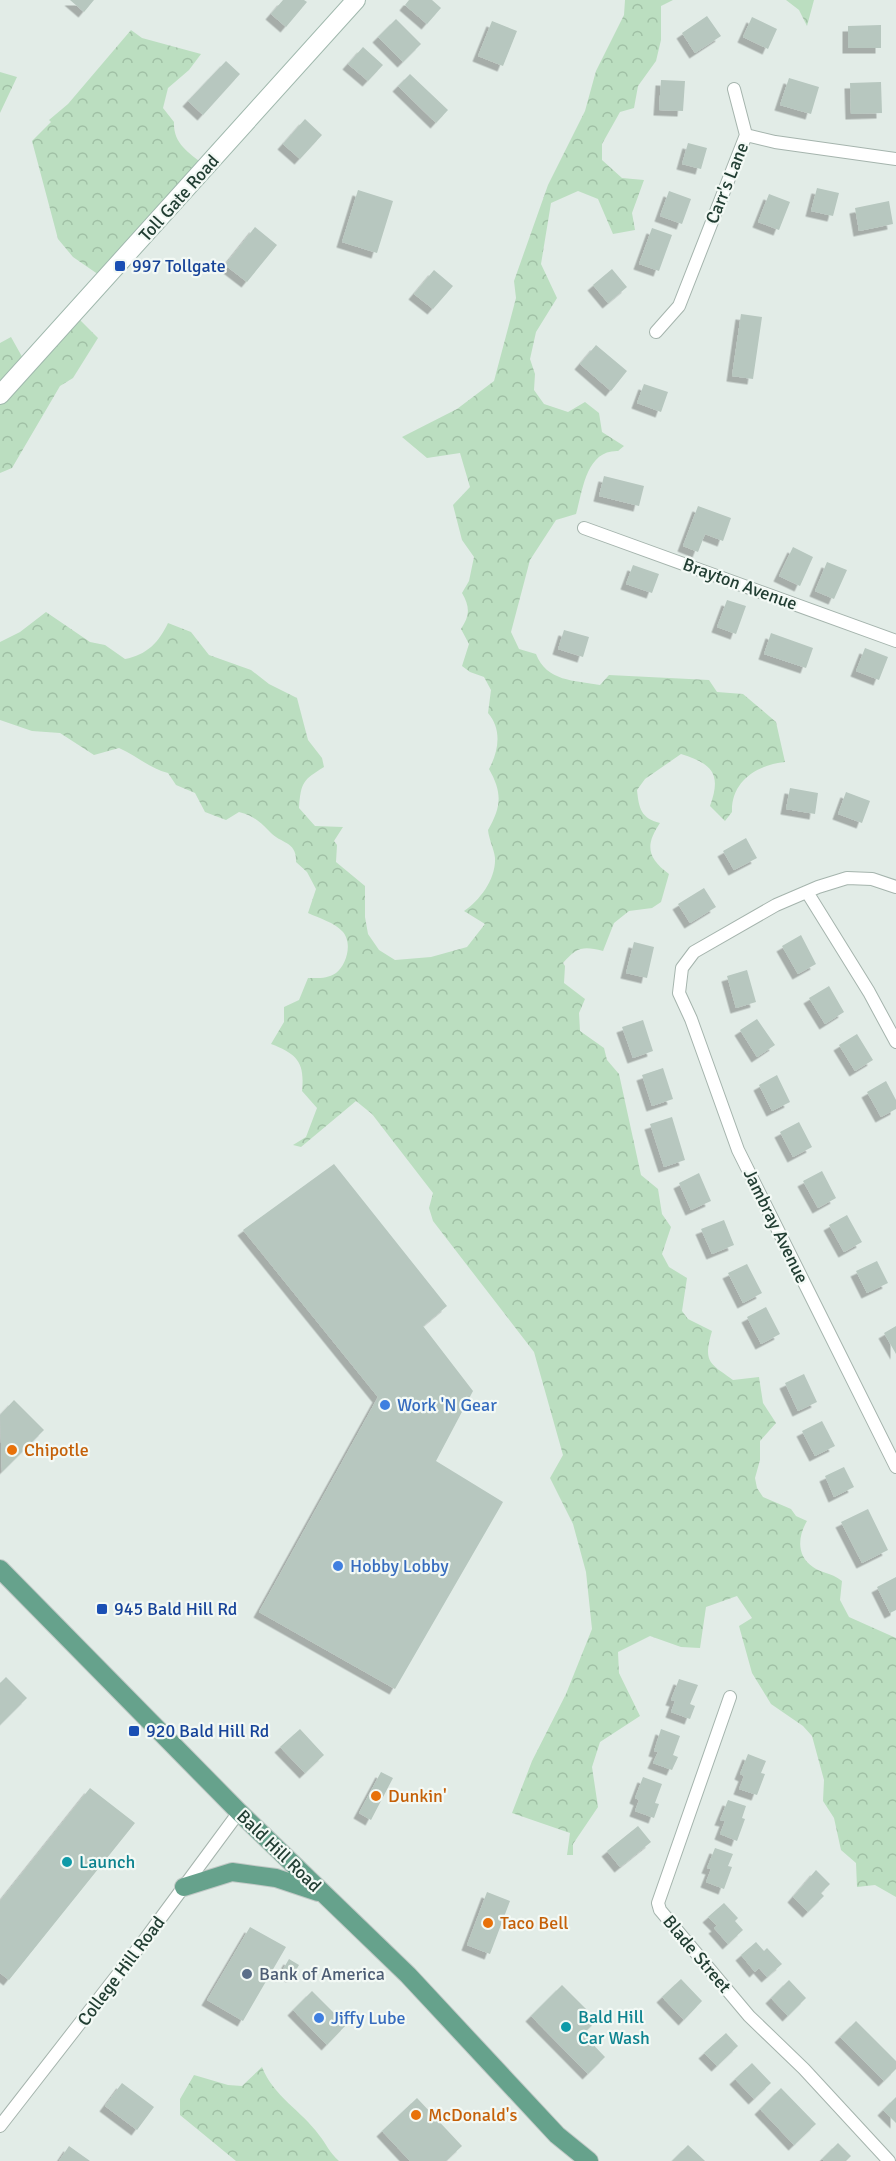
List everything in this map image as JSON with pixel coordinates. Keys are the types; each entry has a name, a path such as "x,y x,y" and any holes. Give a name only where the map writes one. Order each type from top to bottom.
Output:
{"main road":[{"name":"Toll Gate Road","path":"0,395 356,0"},
{"name":"Bald Hill Road","path":"0,1569 238,1812 408,1975 557,2135 589,2161"},
{"path":"184,1887 232,1872 276,1878 324,1894"},
{"name":"Bald Hill Road","path":"557,2135 574,2161"}],"street":[{"path":"734,89 746,135"},
{"name":"Carr's Lane","path":"656,332 679,306 746,135 775,142 896,159"},
{"name":"Brayton Avenue","path":"584,528 896,641"},
{"path":"896,887 872,879 856,877 838,880 807,892 869,992 896,1042"},
{"name":"Jambray Avenue","path":"807,892 776,905 704,945 689,956 680,978 682,1002 691,1019 738,1150 896,1467"},
{"name":"Blade Street","path":"730,1697 658,1904 660,1910 749,2016 804,2070 889,2161"},
{"name":"College Hill Road","path":"0,2126 64,2047 238,1812"}],"green space":[{"path":"625,0 673,0 661,6 661,40 656,61 638,86 634,108 620,112 602,144 602,160 622,178 644,180 632,213 635,230 613,234 598,199 578,191 551,203 541,264 557,298 536,332 530,359 535,374 534,390 544,404 568,412 585,402 599,413 602,432 624,446 618,451 607,452 592,464 584,483 576,514 556,520 530,560 511,632 519,649 536,654 547,670 562,678 600,685 609,675 709,680 717,692 743,694 776,722 785,762 764,767 747,777 736,792 732,812 725,821 710,806 715,785 714,778 712,771 700,762 681,754 645,779 637,790 640,807 645,815 660,823 652,838 651,851 656,862 669,874 661,902 652,908 629,911 614,923 603,951 585,948 572,954 563,963 565,966 564,983 585,999 579,1013 580,1031 604,1048 607,1060 619,1074 641,1175 658,1189 662,1214 671,1227 662,1254 669,1267 687,1278 682,1311 688,1319 712,1331 708,1356 718,1370 733,1380 759,1377 763,1403 776,1423 760,1441 760,1460 755,1478 757,1488 763,1497 791,1509 796,1516 807,1521 800,1539 801,1552 807,1562 816,1569 842,1581 840,1600 849,1617 896,1638 896,1897 875,1885 857,1887 856,1863 841,1850 834,1818 823,1801 824,1780 812,1736 803,1726 771,1704 752,1673 739,1626 752,1618 737,1596 706,1607 700,1648 681,1647 650,1636 618,1652 619,1673 640,1716 600,1742 592,1767 598,1807 573,1844 573,1855 567,1855 570,1833 512,1813 532,1761 566,1694 592,1629 586,1572 573,1524 550,1478 563,1455 534,1352 433,1221 429,1208 433,1193 372,1114 356,1101 301,1147 293,1145 306,1137 317,1108 302,1091 302,1073 297,1060 287,1051 271,1044 284,1022 284,1007 299,1000 308,978 322,978 340,969 346,959 348,947 345,936 335,926 308,913 316,889 307,872 296,862 296,855 291,846 274,836 252,817 239,812 226,820 205,812 195,793 176,785 168,773 119,748 94,755 60,733 32,731 0,720 0,642 20,632 46,612 90,642 105,645 125,659 151,647 161,636 168,623 191,632 209,655 251,670 269,684 297,698 308,740 322,758 324,767 304,783 299,808 315,826 343,827 334,841 337,845 336,862 365,886 365,917 368,934 379,950 395,960 431,957 467,947 485,924 464,911 481,895 493,874 495,858 488,830 496,814 499,799 489,769 498,740 495,726 488,713 491,690 484,677 462,666 469,644 461,629 468,611 462,593 469,581 474,557 462,540 453,505 470,487 460,453 427,458 402,437 457,409 494,381 516,298 514,281 548,185 585,111 596,71 624,15"},
{"path":"786,0 814,0 807,26 799,10"},
{"path":"131,30 142,38 201,54 189,70 168,88 163,108 174,122 179,141 203,164 102,277 73,257 58,239 32,141 51,122 49,120 68,104"},
{"path":"0,72 17,77 0,113"},
{"path":"72,312 98,338 73,378 60,386 12,468 0,473 0,343 11,337 25,362"},
{"path":"262,2067 280,2095 312,2126 339,2161 236,2161 180,2115 180,2099 194,2075 228,2085 242,2086"}],"building":[{"path":"70,0 94,0 84,12"},
{"path":"283,0 307,2 286,27 271,14"},
{"path":"409,0 432,0 441,8 427,24 405,5"},
{"path":"707,16 721,36 695,53 682,33"},
{"path":"752,17 777,29 768,49 743,37"},
{"path":"396,19 421,44 403,62 378,37"},
{"path":"492,21 517,31 503,66 478,56"},
{"path":"881,25 881,48 848,48 848,26"},
{"path":"363,47 383,65 368,81 348,64"},
{"path":"226,61 240,74 203,115 188,101"},
{"path":"410,74 448,110 436,123 398,86"},
{"path":"789,78 819,87 811,114 780,105"},
{"path":"661,80 685,81 683,111 659,110"},
{"path":"881,82 882,113 851,114 850,83"},
{"path":"305,119 322,135 300,159 283,144"},
{"path":"688,143 707,148 701,169 682,164"},
{"path":"817,188 839,193 833,216 811,211"},
{"path":"358,190 393,201 377,253 342,242"},
{"path":"669,191 691,199 682,224 660,216"},
{"path":"769,194 790,202 779,230 758,222"},
{"path":"889,201 893,224 859,231 855,208"},
{"path":"255,227 277,245 247,282 225,265"},
{"path":"652,228 672,235 659,271 639,264"},
{"path":"612,269 627,287 608,303 593,285"},
{"path":"434,270 453,286 433,309 414,294"},
{"path":"741,314 762,317 753,379 732,376"},
{"path":"596,345 627,371 611,391 580,364"},
{"path":"644,384 668,392 661,412 637,403"},
{"path":"604,476 644,486 639,506 599,496"},
{"path":"698,506 731,518 723,541 705,534 698,552 683,546"},
{"path":"793,547 813,557 800,586 779,576"},
{"path":"827,562 847,570 834,599 815,591"},
{"path":"633,565 659,574 652,593 626,584"},
{"path":"727,600 746,606 736,634 717,627"},
{"path":"564,630 589,637 583,657 558,649"},
{"path":"771,633 813,648 806,668 764,654"},
{"path":"865,648 888,657 879,680 856,671"},
{"path":"790,788 818,793 815,814 786,809"},
{"path":"846,792 870,801 862,823 838,814"},
{"path":"746,838 757,858 734,870 723,851"},
{"path":"704,888 716,907 690,923 678,904"},
{"path":"801,935 816,964 798,974 782,946"},
{"path":"634,942 654,947 647,978 626,973"},
{"path":"747,970 756,1002 736,1008 727,976"},
{"path":"829,986 844,1012 825,1024 809,998"},
{"path":"757,1019 775,1045 757,1057 740,1030"},
{"path":"643,1020 653,1051 633,1058 622,1027"},
{"path":"857,1034 873,1060 855,1071 839,1045"},
{"path":"663,1068 673,1099 652,1106 642,1075"},
{"path":"777,1075 790,1102 772,1111 759,1085"},
{"path":"886,1081 896,1100 896,1109 881,1117 867,1092"},
{"path":"672,1117 685,1160 664,1167 650,1124"},
{"path":"799,1122 812,1147 793,1157 780,1132"},
{"path":"334,1164 447,1306 423,1326 473,1391 436,1461 503,1502 395,1689 259,1612 378,1397 243,1230"},
{"path":"822,1171 836,1198 818,1208 803,1181"},
{"path":"699,1173 711,1201 691,1210 679,1183"},
{"path":"847,1215 862,1242 844,1252 829,1225"},
{"path":"724,1220 734,1245 712,1254 701,1229"},
{"path":"877,1261 888,1283 867,1293 856,1271"},
{"path":"747,1264 762,1293 743,1303 728,1273"},
{"path":"766,1307 780,1334 761,1344 747,1317"},
{"path":"896,1326 896,1354 884,1333"},
{"path":"804,1374 817,1402 798,1411 785,1383"},
{"name":"Chipotle","path":"14,1400 44,1430 2,1472 0,1415"},
{"path":"822,1421 835,1446 815,1456 802,1431"},
{"path":"844,1467 854,1487 834,1497 825,1476"},
{"path":"868,1509 888,1550 862,1563 841,1522"},
{"path":"896,1577 896,1610 890,1613 877,1587"},
{"path":"6,1677 27,1698 0,1725 0,1683"},
{"path":"679,1679 698,1685 690,1704 695,1706 690,1719 671,1712 675,1701 671,1700"},
{"path":"300,1729 324,1755 305,1773 280,1747"},
{"path":"661,1729 680,1736 673,1755 678,1757 672,1770 653,1763 658,1752 654,1751"},
{"path":"748,1754 766,1761 761,1773 765,1774 757,1795 739,1789 744,1776 740,1774"},
{"name":"Dunkin'","path":"381,1772 393,1778 371,1820 359,1813"},
{"path":"643,1777 662,1784 655,1803 659,1804 654,1818 635,1811 639,1800 635,1798"},
{"name":"Launch","path":"90,1788 135,1823 9,1980 0,1973 0,1901"},
{"path":"728,1800 746,1806 742,1818 745,1819 737,1841 720,1834 725,1821 720,1820"},
{"path":"638,1826 651,1842 620,1867 607,1851"},
{"path":"715,1848 733,1854 728,1866 732,1867 724,1889 706,1882 711,1869 707,1868"},
{"path":"816,1870 830,1884 821,1893 824,1896 808,1912 793,1897"},
{"name":"Taco Bell","path":"487,1892 510,1901 490,1954 467,1945"},
{"path":"724,1903 738,1918 735,1921 743,1930 728,1944 714,1928 717,1926 708,1917"},
{"name":"Bank of America","path":"250,1927 286,1947 243,2021 207,2000"},
{"path":"756,1942 764,1951 767,1948 782,1964 767,1977 759,1968 755,1972 741,1955"},
{"path":"289,1959 299,1965 292,1977 282,1971"},
{"path":"681,1979 702,2001 684,2020 662,1997"},
{"path":"789,1980 806,1998 788,2016 771,1998"},
{"name":"Bald Hill Car Wash","path":"562,1985 597,2020 583,2034 605,2057 588,2074 531,2016"},
{"name":"Jiffy Lube","path":"312,1991 346,2025 327,2045 293,2010"},
{"path":"856,2021 896,2061 896,2069 884,2081 840,2037"},
{"path":"726,2033 738,2046 717,2066 704,2053"},
{"path":"752,2063 771,2083 754,2099 735,2079"},
{"path":"122,2083 154,2107 137,2130 105,2106"},
{"path":"781,2088 816,2124 794,2145 760,2109"},
{"path":"896,2097 896,2123 883,2110"},
{"name":"McDonald's","path":"417,2098 462,2146 446,2161 410,2161 382,2131"},
{"path":"838,2143 851,2156 846,2161 824,2161 822,2159"},
{"path":"688,2145 705,2161 672,2161"},
{"path":"69,2146 90,2161 59,2161"}],"place":[{"name":"997 Tollgate","path":"120,266"},
{"name":"Work 'N Gear","path":"385,1405"},
{"name":"Chipotle","path":"12,1450"},
{"name":"Hobby Lobby","path":"338,1566"},
{"name":"945 Bald Hill Rd","path":"102,1609"},
{"name":"920 Bald Hill Rd","path":"134,1731"},
{"name":"Dunkin'","path":"376,1796"},
{"name":"Launch","path":"67,1862"},
{"name":"Taco Bell","path":"488,1923"},
{"name":"Bank of America","path":"247,1974"},
{"name":"Jiffy Lube","path":"319,2018"},
{"name":"Bald Hill Car Wash","path":"566,2027"},
{"name":"McDonald's","path":"416,2115"}]}
